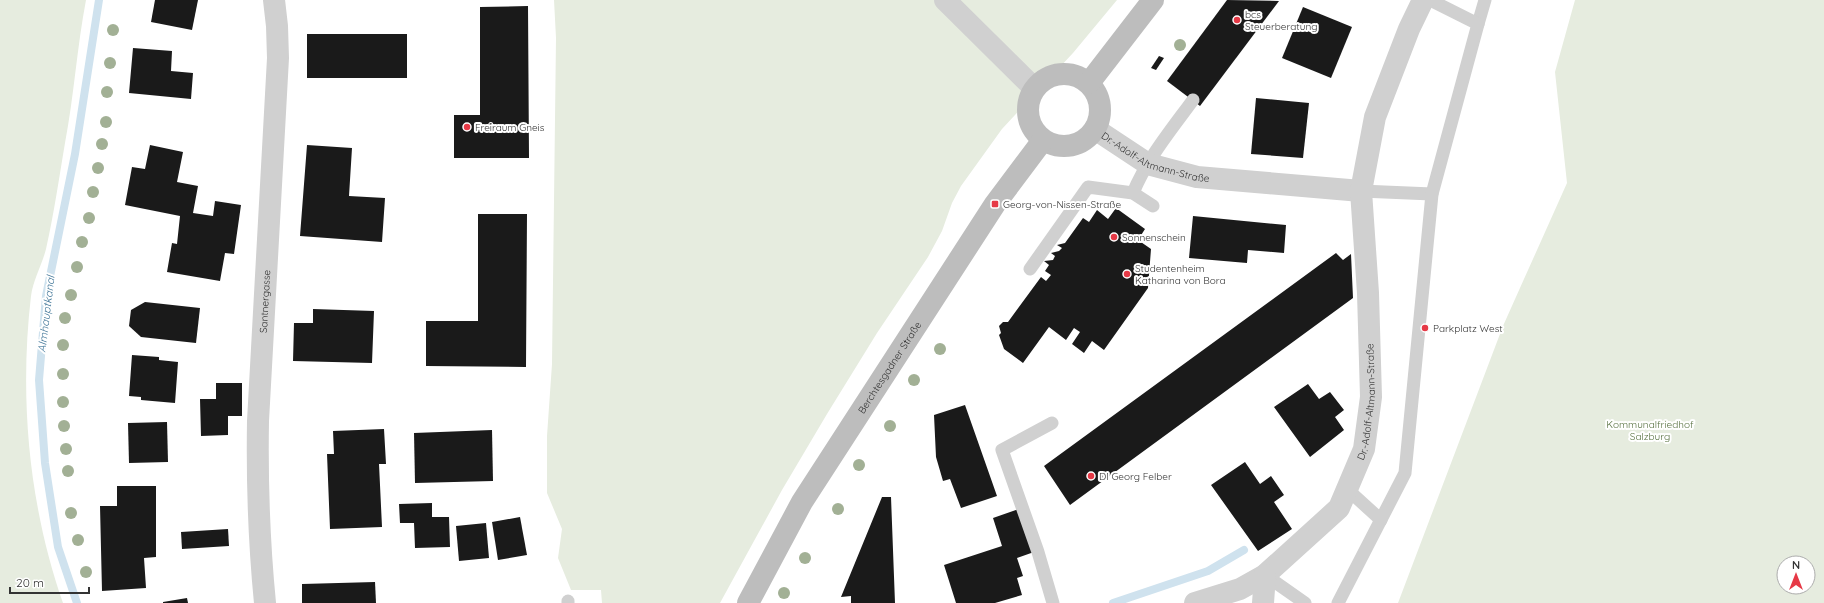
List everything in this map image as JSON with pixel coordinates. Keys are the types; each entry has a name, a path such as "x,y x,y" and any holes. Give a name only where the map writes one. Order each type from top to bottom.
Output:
{"main road":[{"path":"1089,83 1154,0"},
{"path":"1067,74 1078,77 1089,83 1096,93 1100,106 1100,118 1095,129 1087,138 1077,144 1059,146 1043,140 1034,132 1029,122 1027,110 1029,99 1034,88 1043,80 1054,75 1067,74"},
{"name":"Berchtesgadner Straße","path":"748,603 802,502 995,204 1043,140"}],"street":[{"name":"Santnergasse","path":"265,603 259,544 257,467 258,413 278,58 277,26 274,0"},
{"path":"944,0 1034,88"},
{"name":"Dr.-Adolf-Altmann-Straße","path":"1194,603 1240,589 1265,575 1339,508 1364,449 1371,397 1368,293 1361,191 1375,117 1409,29 1423,0"},
{"name":"Dr.-Adolf-Altmann-Straße","path":"1095,129 1148,164 1197,177 1361,191"},
{"path":"1264,603 1265,575"}],"lane":[{"path":"1430,0 1478,24"},
{"path":"1338,603 1405,473 1432,194 1485,0"},
{"path":"1133,193 1148,164 1193,100"},
{"path":"1030,269 1088,187 1133,193 1153,206"},
{"path":"1361,191 1432,194"},
{"path":"1052,423 1002,450 1038,552 1052,601"},
{"path":"1347,489 1381,520"},
{"path":"1265,575 1305,603"}],"green space":[{"path":"0,0 86,0 54,209 46,249 31,296 26,374 30,452 35,490 51,566 63,603 0,603"},
{"path":"554,0 1117,0 1073,53 1002,129 961,186 952,203 942,231 928,257 877,333 827,414 782,490 720,603 602,603 601,590 571,590 558,558 562,529 547,493 547,436 552,364 556,38"},
{"name":"Kommunalfriedhof Salzburg","path":"1575,0 1824,0 1824,603 1398,603 1503,326 1567,183 1555,72"}],"building":[{"path":"155,0 198,0 192,30 151,22"},
{"path":"1227,0 1279,1 1200,106 1167,81"},
{"path":"528,6 529,158 454,158 454,115 480,115 480,7"},
{"path":"1303,7 1352,27 1331,78 1282,58"},
{"path":"307,34 407,34 407,78 307,78"},
{"path":"133,48 172,51 171,71 193,73 191,99 129,93"},
{"path":"1159,56 1164,58 1156,70 1151,68"},
{"path":"1256,98 1309,103 1303,158 1251,154"},
{"path":"150,145 183,152 177,182 198,186 193,213 213,216 215,201 241,205 234,254 225,253 220,281 167,272 172,243 177,244 180,216 125,205 132,167 145,169"},
{"path":"307,145 352,148 349,196 385,198 382,242 300,236"},
{"path":"1116,208 1145,229 1138,240 1151,249 1148,288 1104,350 1092,341 1084,353 1072,344 1080,332 1074,328 1066,340 1049,327 1023,363 1004,349 999,335 1001,333 999,326 1003,322 1008,322 1041,277 1046,281 1051,275 1045,271 1049,265 1044,261 1053,260 1055,256 1051,253 1059,251 1062,248 1057,245 1065,243 1083,218 1089,222 1097,210 1108,219"},
{"path":"478,214 527,214 526,367 426,366 426,321 478,321"},
{"path":"1193,216 1286,225 1284,253 1248,250 1247,263 1189,258"},
{"path":"1336,253 1343,260 1351,254 1353,298 1070,505 1044,466"},
{"path":"145,302 200,308 196,343 141,337 129,326 131,310"},
{"path":"313,309 374,311 372,363 293,361 294,323 313,323"},
{"path":"132,355 159,357 159,360 178,362 175,403 141,400 141,397 129,396"},
{"path":"216,383 242,383 242,416 228,416 228,435 201,436 200,399 216,399"},
{"path":"1308,384 1319,399 1330,392 1344,410 1335,417 1344,430 1310,457 1274,407"},
{"path":"965,405 997,496 961,508 950,479 943,481 936,457 934,415"},
{"path":"167,422 168,462 129,463 128,423"},
{"path":"384,429 386,464 379,464 382,527 330,529 327,454 334,454 333,431"},
{"path":"492,430 493,481 415,483 414,433"},
{"path":"1245,462 1260,484 1271,476 1284,495 1274,502 1292,529 1258,551 1211,485"},
{"path":"117,486 156,486 156,557 144,558 146,588 102,591 100,506 117,506"},
{"path":"882,497 891,497 895,603 851,603 851,596 841,597"},
{"path":"432,503 432,517 449,517 450,547 415,548 414,523 400,523 399,504"},
{"path":"1019,509 1034,552 1017,558 1023,576 1017,578 1022,595 995,603 956,603 944,565 1002,546 993,518"},
{"path":"520,517 527,555 498,560 492,522"},
{"path":"486,523 489,558 459,561 456,526"},
{"path":"228,529 229,546 182,549 181,532"},
{"path":"375,582 376,603 302,603 302,584"},
{"path":"187,598 188,603 163,603 163,602"}],"waterway":[{"name":"Almhauptkanal","path":"77,603 58,547 45,463 39,380 46,296 75,154 99,0"},
{"path":"1113,603 1208,571 1244,550"}],"place":[{"name":"bcs Steuerberatung","path":"1237,20"},
{"name":"Freiraum Gneis","path":"467,127"},
{"name":"Georg-von-Nissen-Straße","path":"995,204"},
{"name":"Sonnenschein","path":"1114,237"},
{"name":"Studentenheim Katharina von Bora","path":"1127,274"},
{"name":"Parkplatz West","path":"1425,328"},
{"name":"DI Georg Felber","path":"1091,476"}]}
